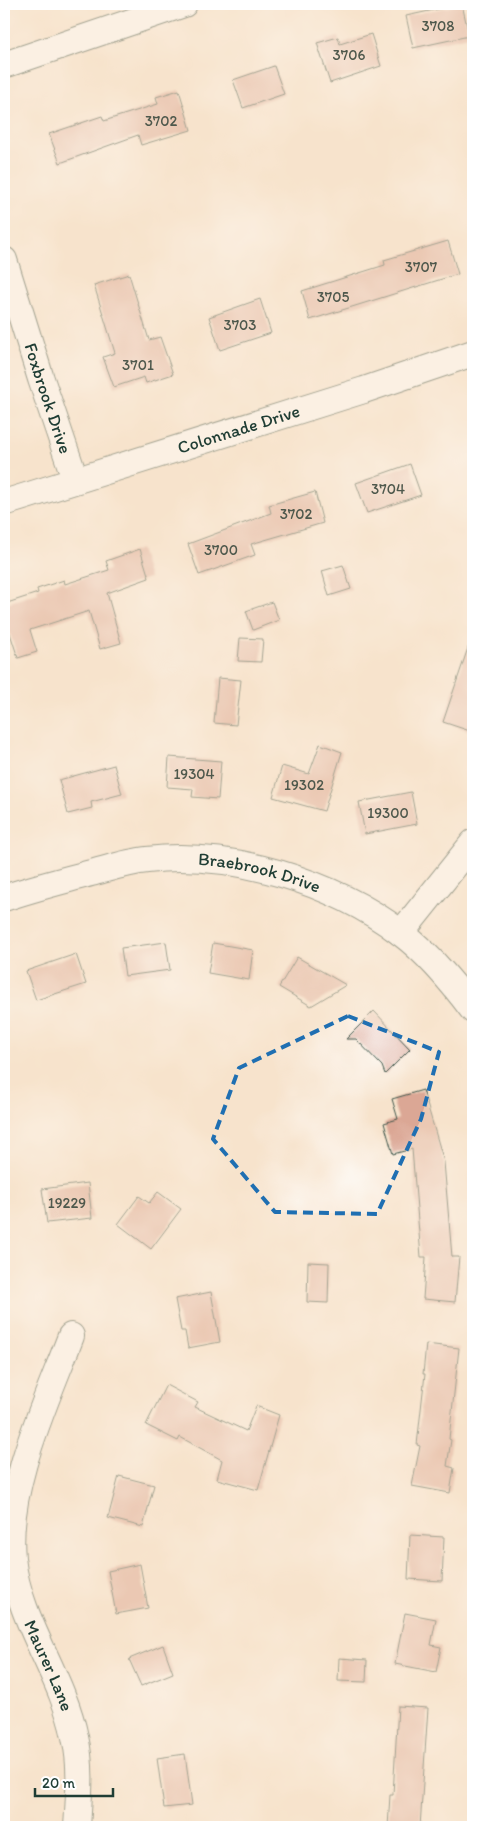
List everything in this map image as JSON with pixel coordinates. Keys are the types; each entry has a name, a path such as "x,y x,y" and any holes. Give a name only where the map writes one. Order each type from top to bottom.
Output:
{"street":[{"path":"4,65 184,4"},
{"name":"Foxbrook Drive","path":"4,260 41,379 75,479"},
{"name":"Colonnade Drive","path":"4,503 75,479 364,390 473,353"},
{"path":"401,933 473,843"},
{"name":"Braebrook Drive","path":"4,898 33,888 147,860 202,859 268,870 317,886 364,908 401,933 452,982 473,1010"},
{"name":"Maurer Lane","path":"71,1336 34,1434 15,1493 8,1527 12,1558 22,1601 67,1708 75,1736 80,1771 77,1827"}],"highlighted area":[{"path":"348,1016 439,1052 421,1119 377,1214 275,1212 213,1139 239,1068"}],"building":[{"path":"462,4 469,36 413,48 406,16"},
{"path":"371,34 381,66 330,83 317,43 338,37 340,44"},
{"path":"274,66 284,94 243,108 233,80"},
{"path":"179,90 191,130 141,145 138,135 60,163 49,134 102,116 104,121 158,104 156,97"},
{"path":"448,241 458,274 310,320 302,291 385,265 384,260"},
{"path":"129,274 149,340 160,337 173,374 146,383 144,377 114,387 103,357 115,353 94,285"},
{"path":"260,299 271,333 220,350 209,317"},
{"path":"410,464 421,495 367,513 356,483"},
{"path":"315,492 323,523 251,544 255,555 199,575 188,544 271,513 269,505"},
{"path":"140,549 149,578 107,593 121,643 100,649 89,611 30,630 37,652 18,658 4,615 4,604 38,593 37,589 64,580 65,584 109,570 106,561"},
{"path":"343,565 351,589 329,596 322,571"},
{"path":"272,602 279,620 253,630 246,611"},
{"path":"240,638 263,639 261,662 238,661"},
{"path":"470,642 473,643 473,732 443,722"},
{"path":"218,678 241,680 236,725 214,723"},
{"path":"320,744 342,752 324,811 273,797 282,766 309,774"},
{"path":"169,757 221,761 218,799 192,797 193,789 167,787"},
{"path":"114,765 122,794 91,802 92,808 68,814 59,780"},
{"path":"411,792 417,824 365,834 359,802"},
{"path":"166,942 170,970 125,976 121,948"},
{"path":"213,943 253,950 249,980 208,973"},
{"path":"76,954 86,984 36,1000 26,971"},
{"path":"297,957 346,985 311,1006 279,987"},
{"path":"374,1011 410,1049 385,1074 382,1066 356,1039 346,1039"},
{"path":"423,1090 444,1162 452,1257 459,1257 455,1302 423,1299 426,1257 421,1257 412,1149 393,1154 384,1123 398,1119 392,1099"},
{"path":"88,1183 92,1218 47,1223 42,1189"},
{"path":"158,1192 181,1209 151,1249 118,1224 139,1196 149,1203"},
{"path":"308,1262 329,1263 328,1303 307,1302"},
{"path":"211,1292 220,1342 188,1348 185,1331 181,1331 175,1299"},
{"path":"426,1344 459,1348 447,1466 454,1468 450,1493 412,1486 420,1446 417,1445 425,1374 423,1374"},
{"path":"166,1385 198,1402 195,1407 246,1431 256,1406 279,1415 258,1490 217,1479 222,1460 180,1437 178,1441 146,1425"},
{"path":"119,1476 154,1485 143,1527 108,1518"},
{"path":"410,1535 444,1537 442,1581 408,1579"},
{"path":"140,1564 148,1608 116,1614 108,1571"},
{"path":"405,1613 436,1619 431,1645 441,1647 436,1672 395,1664"},
{"path":"163,1645 173,1673 141,1686 129,1659"},
{"path":"339,1658 367,1660 366,1682 338,1681"},
{"path":"398,1706 428,1708 420,1827 388,1827 390,1795 393,1795"},
{"path":"185,1754 192,1805 164,1808 157,1758"}]}
